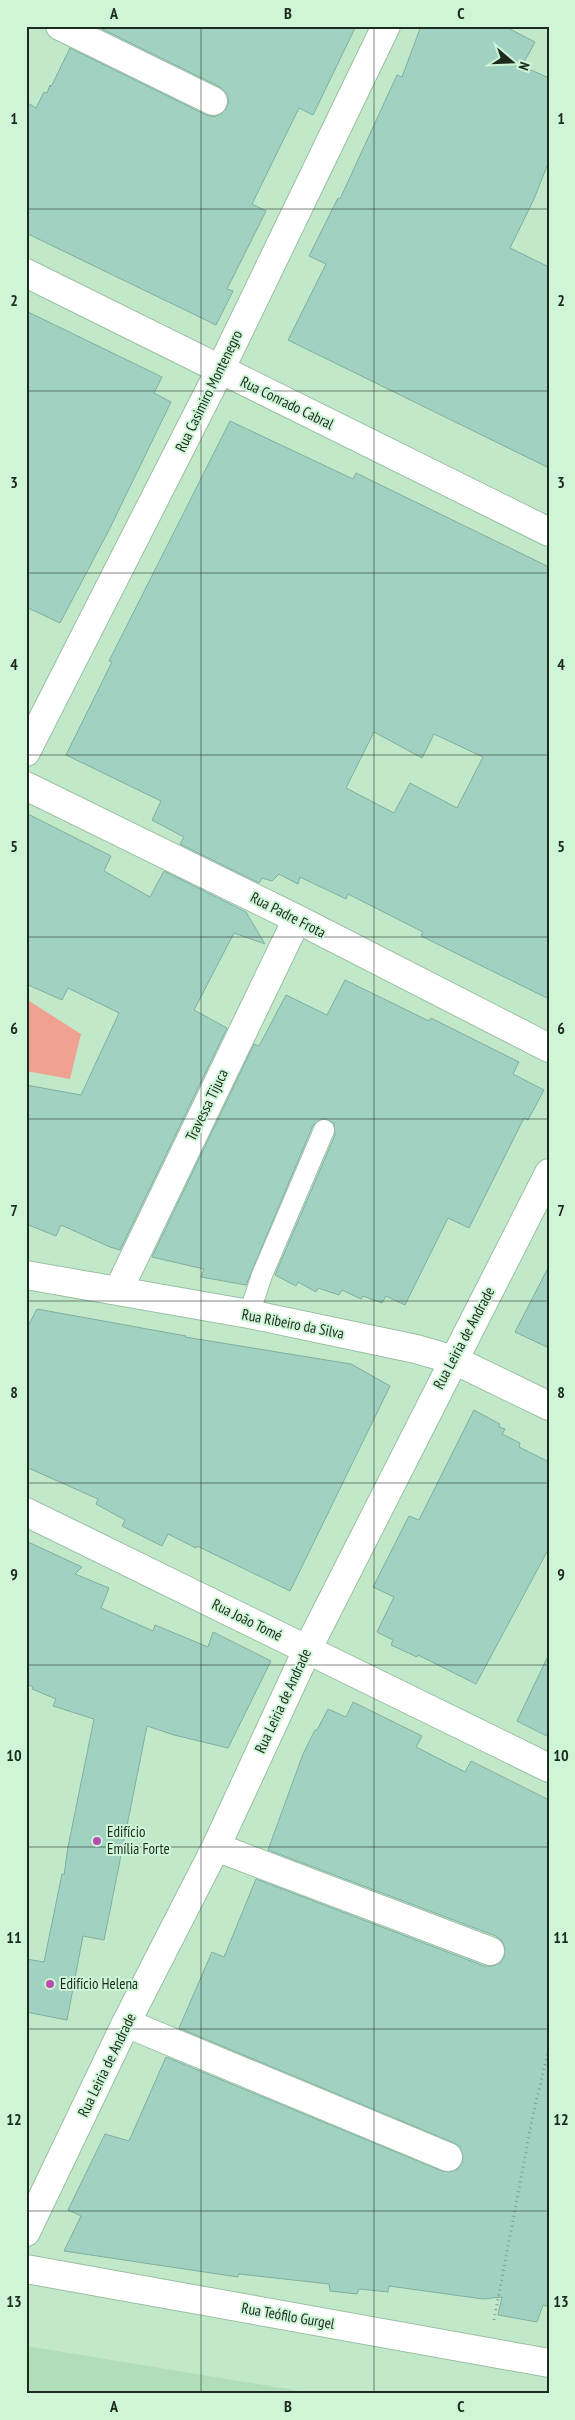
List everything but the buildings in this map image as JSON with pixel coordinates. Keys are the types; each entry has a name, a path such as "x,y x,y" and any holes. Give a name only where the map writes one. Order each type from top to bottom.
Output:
{"street":[{"path":"60,26 213,101"},
{"name":"Rua Casimiro Montenegro","path":"26,752 220,370 386,26"},
{"name":"Rua Conrado Cabral","path":"26,273 549,532"},
{"name":"Rua Padre Frota","path":"26,786 297,919 549,1048"},
{"name":"Travessa Tijuca","path":"118,1291 297,919"},
{"name":"Rua Leiria de Andrade","path":"26,2232 126,2024 216,1847 308,1648 435,1394 549,1173"},
{"name":"Rua Ribeiro da Silva","path":"26,1275 249,1314 416,1349 454,1360 549,1406"},
{"name":"Rua João Tomé","path":"26,1512 308,1648 549,1768"},
{"path":"216,1847 490,1951"},
{"path":"126,2024 448,2157"},
{"name":"Rua Teófilo Gurgel","path":"26,2269 549,2363"}],"lane":[{"path":"249,1314 262,1275 324,1130"}],"path":[{"path":"488,2352 534,2115 549,2048"}],"shaded area":[{"path":"26,999 81,1034 70,1079 26,1071"},
{"path":"26,2346 318,2394 26,2394"}],"place":[{"name":"Edifício Emília Forte","path":"97,1841"},
{"name":"Edifício Helena","path":"50,1984"}]}
